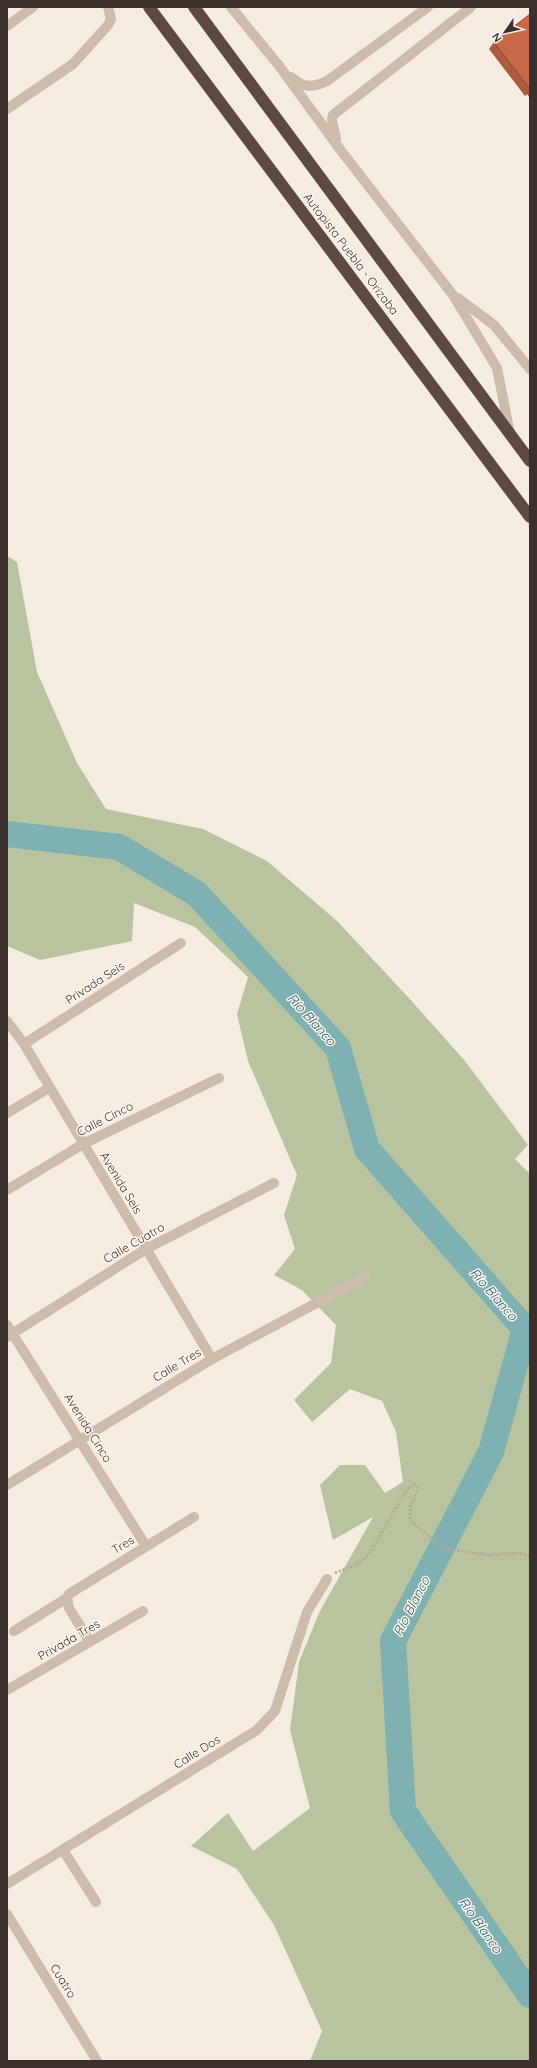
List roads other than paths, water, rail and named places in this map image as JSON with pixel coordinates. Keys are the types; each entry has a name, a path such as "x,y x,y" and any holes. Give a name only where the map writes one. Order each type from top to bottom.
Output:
{"highway":[{"name":"Autopista Puebla - Orizaba","path":"149,7 530,518"},
{"name":"Autopista Puebla - Orizaba","path":"194,7 530,461"}],"street":[{"path":"7,26 33,7"},
{"path":"7,109 73,64 108,25 111,19 108,7"},
{"path":"231,7 280,67 342,152 453,295 497,368 510,434"},
{"path":"280,67 296,81 314,87 327,81 428,7"},
{"path":"342,152 334,132 332,120 333,115 471,7"},
{"path":"453,295 494,325 530,369"},
{"name":"Privada Seis","path":"24,1044 181,943"},
{"name":"Avenida Seis","path":"7,1021 24,1044 212,1359"},
{"name":"Calle Cinco","path":"7,1190 83,1144 219,1078"},
{"path":"7,1113 49,1088"},
{"name":"Calle Cuatro","path":"10,1336 146,1249 274,1183"},
{"name":"Calle Tres","path":"7,1485 212,1359 366,1277"},
{"name":"Avenida Cinco","path":"7,1325 10,1336 80,1440 146,1546"},
{"name":"Tres","path":"14,1631 67,1598 70,1594 97,1576 194,1517"},
{"name":"Calle Dos","path":"7,1884 258,1730 275,1711 307,1612 327,1579"},
{"path":"67,1598 69,1608 90,1642"},
{"name":"Privada Tres","path":"7,1690 143,1611"},
{"path":"64,1850 96,1902"},
{"name":"Cuatro","path":"7,1914 97,2061"}],"waterway":[{"name":"Río Blanco","path":"7,834 119,847 197,894 338,1048 367,1149 525,1329 491,1452 393,1641 403,1811 530,1995"}]}
